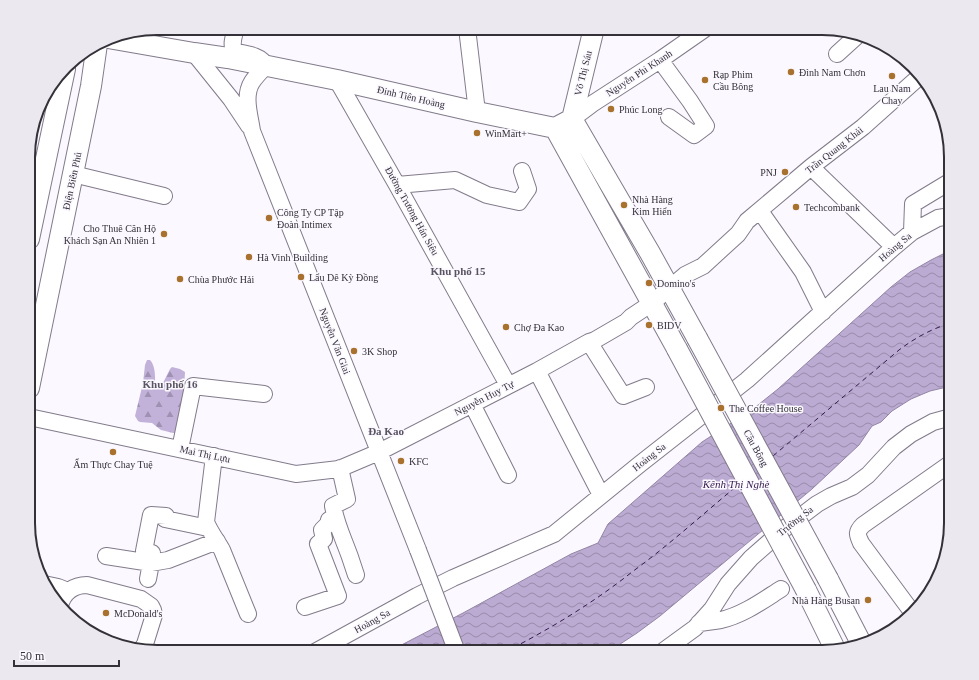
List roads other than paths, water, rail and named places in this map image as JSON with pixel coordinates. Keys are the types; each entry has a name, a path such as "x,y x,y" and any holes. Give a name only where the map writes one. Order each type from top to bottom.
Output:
{"main road":[{"name":"Võ Thị Sáu","path":"564,123 592,35"},
{"name":"Đinh Tiên Hoàng","path":"121,40 228,58 337,80 477,112 564,123"},
{"name":"Ðiện Biên Phủ","path":"35,359 91,86 96,51"},
{"path":"66,76 85,81 91,86"},
{"path":"35,210 63,80"},
{"path":"564,123 650,253 669,289"},
{"path":"564,123 652,303 806,590 833,644"},
{"name":"Cầu Bông","path":"669,289 828,579 859,639"}],"street":[{"name":"Đinh Tiên Hoàng","path":"234,35 232,46 235,52 250,55 263,60 266,66"},
{"path":"467,35 477,112"},
{"name":"Nguyễn Phi Khanh","path":"564,123 696,35"},
{"path":"837,54 854,39"},
{"name":"Nguyễn Văn Giai","path":"194,53 231,99 252,131 455,645"},
{"path":"660,60 706,126 694,135 669,117"},
{"name":"Nguyễn Văn Giai","path":"252,131 247,100 248,89 266,66"},
{"name":"Đường Trương Hán Siêu","path":"337,80 508,385"},
{"name":"Trần Quang Khải","path":"652,303 685,274 691,263 732,227 747,221 760,211 811,167 863,127 916,80"},
{"path":"811,167 894,247"},
{"path":"397,185 455,180 487,195 519,202 528,189 522,171"},
{"path":"73,174 164,196"},
{"path":"912,232 913,204 944,185"},
{"path":"760,211 803,272 822,312"},
{"name":"Hoàng Sa","path":"328,645 453,578 554,534 747,380 912,232 938,218 944,217"},
{"name":"Nguyễn Huy Tự","path":"379,452 537,371 589,342 593,336 624,318 631,317 652,303"},
{"path":"589,342 624,396 646,387"},
{"path":"537,371 601,495"},
{"path":"180,449 193,386 264,394"},
{"path":"472,404 508,475"},
{"name":"Mai Thị Lựu","path":"35,418 296,474 340,468 379,452"},
{"name":"Trường Sa","path":"672,645 695,628 712,609 728,584 751,558 784,529 817,504 852,487 868,475 894,447 911,434 934,422 944,420"},
{"path":"214,456 206,522 208,528 222,550 248,614"},
{"path":"340,468 347,499 333,506 335,517 356,575"},
{"path":"909,608 861,543 858,537 859,529 944,469"},
{"path":"148,579 152,553 144,551 151,515 166,516 165,519 208,528"},
{"path":"305,607 338,596 318,544 324,539 322,530 328,524 329,520 335,517"},
{"path":"106,556 151,563 168,560 217,541"},
{"path":"52,586 58,587 64,598 77,586 87,584 141,599 148,603 151,606 154,615 146,645"},
{"path":"699,623 722,620 738,614 781,589"}],"water":[{"name":"Kênh Thị Nghè","path":"944,254 944,388 930,391 911,399 892,411 881,422 872,426 859,445 812,489 660,616 637,633 619,645 401,645 571,554 598,543 608,524 702,442 753,409 778,389 891,287 910,272"}],"place":[{"name":"Đình Nam Chơn","path":"791,72"},
{"name":"Lau Nam Chay","path":"892,76"},
{"name":"Rạp Phim Cầu Bông","path":"705,80"},
{"name":"Phúc Long","path":"611,109"},
{"name":"WinMart+","path":"477,133"},
{"name":"PNJ","path":"785,172"},
{"name":"Nhà Hàng Kim Hiển","path":"624,205"},
{"name":"Techcombank","path":"796,207"},
{"name":"Công Ty CP Tập Đoàn Intimex","path":"269,218"},
{"name":"Cho Thuê Căn Hộ Khách Sạn An Nhiên 1","path":"164,234"},
{"name":"Hà Vinh Building","path":"249,257"},
{"name":"Lẩu Dê Kỳ Đồng","path":"301,277"},
{"name":"Chùa Phước Hải","path":"180,279"},
{"name":"Domino's","path":"649,283"},
{"name":"BIDV","path":"649,325"},
{"name":"Chợ Đa Kao","path":"506,327"},
{"name":"3K Shop","path":"354,351"},
{"name":"The Coffee House","path":"721,408"},
{"name":"Ẩm Thực Chay Tuệ","path":"113,452"},
{"name":"KFC","path":"401,461"},
{"name":"Nhà Hàng Busan","path":"868,600"},
{"name":"McDonald's","path":"106,613"}],"district":[{"name":"Khu phố 15","path":"458,271"},
{"name":"Khu phố 16","path":"170,384"},
{"name":"Đa Kao","path":"386,431"}]}
